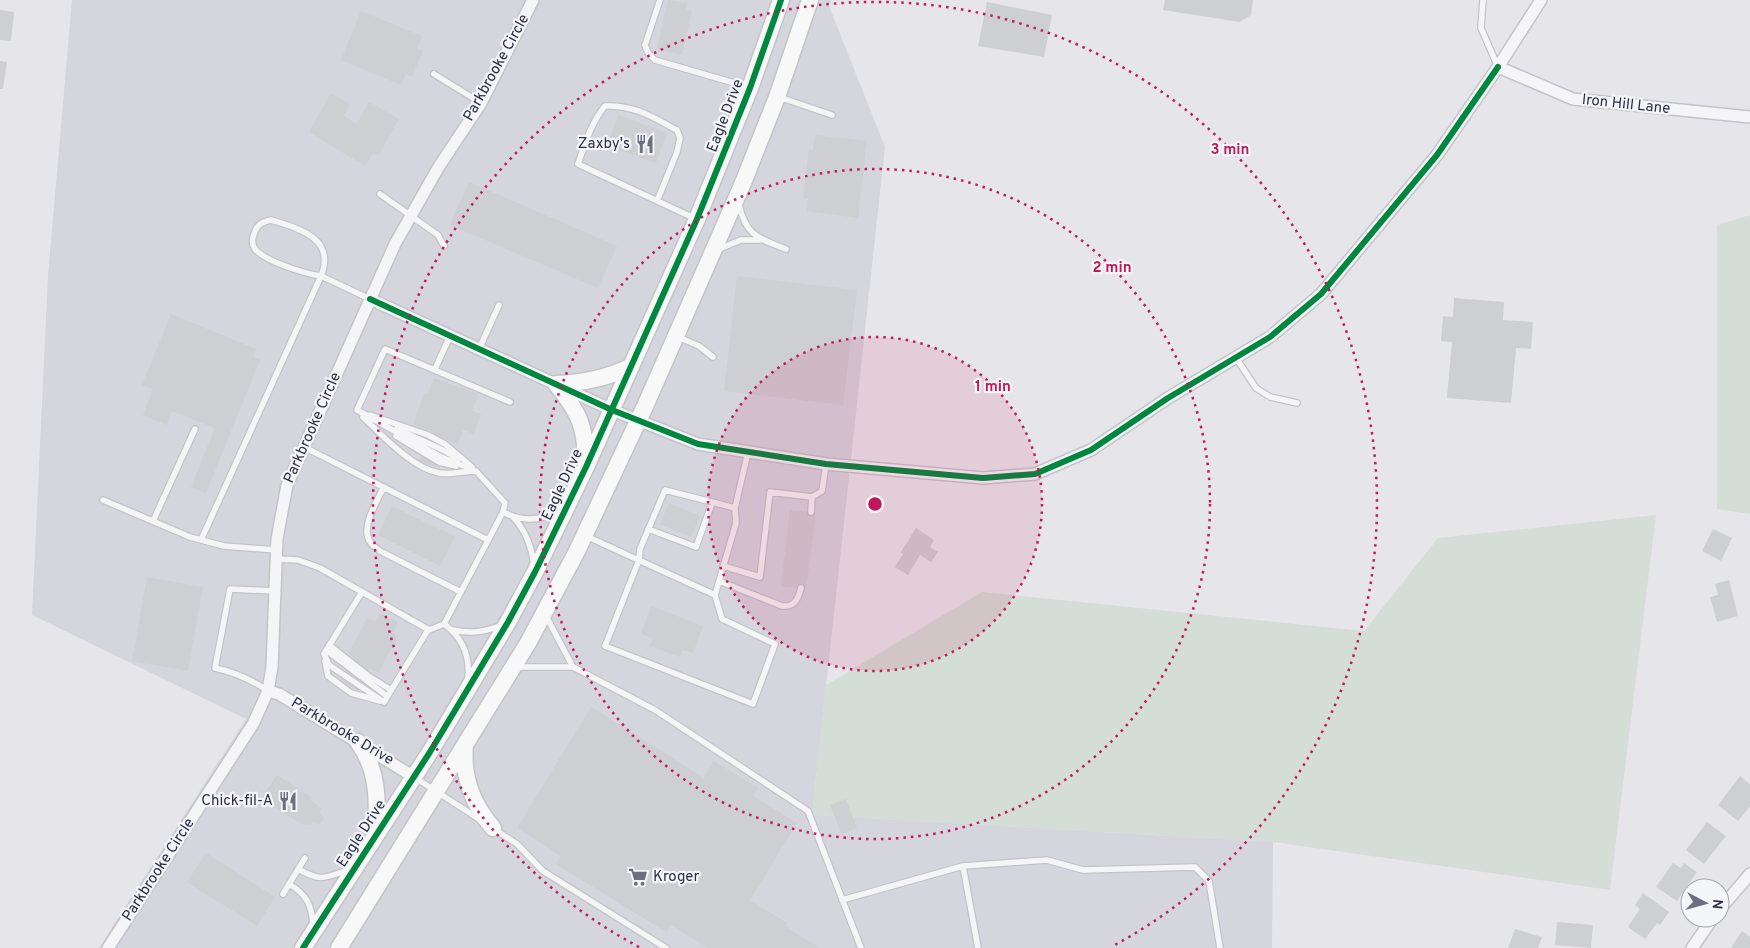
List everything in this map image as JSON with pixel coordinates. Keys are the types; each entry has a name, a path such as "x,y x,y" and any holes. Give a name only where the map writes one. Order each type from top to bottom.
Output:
{"street":[{"name":"Parkbrooke Circle","path":"108,948 247,732 268,691 272,667 277,539 287,485 394,244 410,215 481,102 534,0"},
{"name":"Eagle Drive","path":"303,948 414,777 467,691 536,572 612,410 697,219 750,88 781,0"},
{"path":"339,948 514,667 584,535 638,421 739,194 777,97 810,0"},
{"path":"370,299 612,410 698,444 826,464 983,478 1035,474 1091,450 1168,398 1270,337 1321,294 1437,155 1498,67 1541,0"},
{"name":"Iron Hill Lane","path":"1498,67 1573,99 1750,117"},
{"path":"556,384 575,384 620,372 630,367"},
{"path":"556,384 579,416 584,434 586,466"},
{"name":"Parkbrooke Drive","path":"268,691 279,694 414,777"},
{"path":"358,742 369,760 375,783 378,810 376,835"},
{"path":"466,745 465,765 471,795 483,817 493,828"},
{"path":"1730,897 1750,874"},
{"path":"1692,948 1706,928"}],"lane":[{"path":"660,0 645,45 648,53 655,60 750,88"},
{"path":"1483,0 1481,28 1498,67"},
{"path":"434,74 481,102"},
{"path":"777,97 832,115"},
{"path":"657,201 677,152 680,138 677,130 634,108 605,106 598,114 578,164 657,201 697,219"},
{"path":"380,194 438,235 444,246"},
{"path":"739,194 739,204 744,221 752,233 762,240 786,249"},
{"path":"201,540 321,276 325,260 323,247 308,234 271,220 261,222 256,228 252,238 254,248 260,254 308,275 321,276 370,299"},
{"path":"713,253 741,240 762,240"},
{"path":"479,349 499,305"},
{"path":"435,369 450,336"},
{"path":"676,336 699,346 714,356"},
{"path":"356,410 385,349 510,402"},
{"path":"1236,358 1256,388 1270,397 1297,404"},
{"path":"356,410 441,457 476,471"},
{"path":"356,410 428,435 445,444 476,471 505,503 444,624 428,630 387,696"},
{"path":"356,410 388,441 415,463 439,473 476,471"},
{"path":"153,521 195,429"},
{"path":"304,447 488,540"},
{"path":"735,508 665,490 640,549 639,560 605,646 753,704 775,644 722,619 715,594 736,523 735,508 748,452"},
{"path":"724,566 760,577 770,492 812,497 822,491 826,464"},
{"path":"384,487 369,519 367,531 370,542 380,551 461,592"},
{"path":"811,512 812,497"},
{"path":"103,500 201,540 298,560 320,568 428,630"},
{"path":"648,529 696,547 712,502"},
{"path":"512,517 540,518 550,516 568,505"},
{"path":"502,512 512,517 526,534 536,572"},
{"path":"584,535 715,594"},
{"path":"719,581 782,606 794,604 801,588"},
{"path":"268,691 257,683 227,670 215,668 230,589 275,591"},
{"path":"362,592 326,650 328,676 351,693 387,696"},
{"path":"544,613 573,666"},
{"path":"453,630 473,633 483,632 508,622"},
{"path":"444,624 453,630 461,641 467,657 467,691"},
{"path":"326,650 367,675 387,696"},
{"path":"326,650 329,665 387,696"},
{"path":"514,667 573,666 655,710 808,811 861,948"},
{"path":"414,777 517,844 543,870 666,948"},
{"path":"283,894 305,858"},
{"path":"842,900 963,866 1047,860 1083,870 1195,867 1209,881 1220,948"},
{"path":"963,866 978,948"},
{"path":"298,870 313,878 320,879 355,868"},
{"path":"289,884 299,890 308,901 313,916 312,933"}],"shaded area":[{"path":"72,0 831,0 829,6 885,147 812,815 1273,842 1272,948 99,948 246,719 32,615 48,276"},
{"path":"1750,215 1750,514 1717,509 1717,225"},
{"path":"1656,515 1610,890 1273,842 812,815 826,685 982,592 1364,631 1438,538"}],"building":[{"path":"668,0 687,3 686,9 692,11 682,55 657,49"},
{"path":"1165,0 1253,0 1251,15 1240,22 1163,10"},
{"path":"987,2 1052,15 1044,57 978,46"},
{"path":"0,10 14,12 11,41 0,40"},
{"path":"361,11 422,36 417,49 423,51 412,77 406,74 401,85 341,60"},
{"path":"0,61 7,62 3,89 0,89"},
{"path":"331,93 350,104 344,116 357,124 369,102 399,119 378,156 373,153 365,166 309,132"},
{"path":"618,115 667,133 656,163 607,146"},
{"path":"815,135 867,141 858,218 807,211 808,199 803,198 809,149 813,150"},
{"path":"469,182 617,246 598,288 450,225"},
{"path":"737,276 857,290 843,405 724,391"},
{"path":"1454,298 1504,302 1503,320 1533,322 1531,349 1516,348 1511,403 1447,398 1452,342 1441,341 1443,316 1453,317"},
{"path":"171,314 256,349 253,357 260,360 206,493 191,487 215,428 172,411 167,425 143,415 153,389 142,385"},
{"path":"434,378 478,394 472,411 481,414 474,434 463,430 458,444 447,440 437,467 419,461 430,431 413,424 425,392 428,394"},
{"path":"669,503 700,516 691,537 660,524"},
{"path":"392,506 455,537 440,566 378,535"},
{"path":"790,510 816,513 806,589 781,586"},
{"path":"916,528 934,540 930,547 938,552 931,562 920,555 908,575 895,567 903,554 901,552"},
{"path":"1713,529 1732,538 1721,561 1702,551"},
{"path":"147,577 203,587 188,671 132,661"},
{"path":"1729,580 1738,616 1717,622 1710,597 1718,595 1715,584"},
{"path":"651,606 703,626 693,653 683,650 680,657 650,646 653,638 641,634"},
{"path":"380,613 398,623 393,633 398,636 378,673 370,669 358,691 340,681 353,657 348,655 367,618 375,622"},
{"path":"591,707 704,778 714,761 758,788 753,796 797,823 750,900 787,923 785,926 820,948 708,948 671,925 666,932 556,864 561,856 517,828"},
{"name":"Chick-fil-A","path":"277,775 311,797 310,799 321,809 319,813 324,818 320,824 313,822 311,825 302,824 261,799"},
{"path":"1740,776 1750,784 1750,806 1738,821 1718,805"},
{"path":"846,799 857,828 842,834 830,805"},
{"path":"1707,822 1726,836 1704,864 1686,850"},
{"path":"206,853 275,897 257,926 187,882"},
{"path":"1673,863 1681,868 1684,863 1697,872 1693,878 1680,878 1680,897 1677,901 1656,887"},
{"path":"1643,893 1669,912 1660,925 1657,923 1645,939 1628,927 1640,909 1635,905"},
{"path":"1557,922 1593,925 1591,948 1555,945"},
{"path":"1515,929 1542,937 1538,948 1508,948"},
{"path":"1742,931 1750,937 1750,948 1731,948"}],"cycle path":[{"path":"303,948 430,752 508,622 535,572 586,467 697,219 750,88 781,0"},
{"path":"370,299 612,410 698,444 826,464 983,478 1035,474 1091,450 1168,398 1270,337 1321,294 1437,155 1498,67"}],"place":[{"name":"Zaxby's","path":"645,144"},
{"name":"Chick-fil-A","path":"288,801"},
{"name":"Kroger","path":"638,877"}]}
